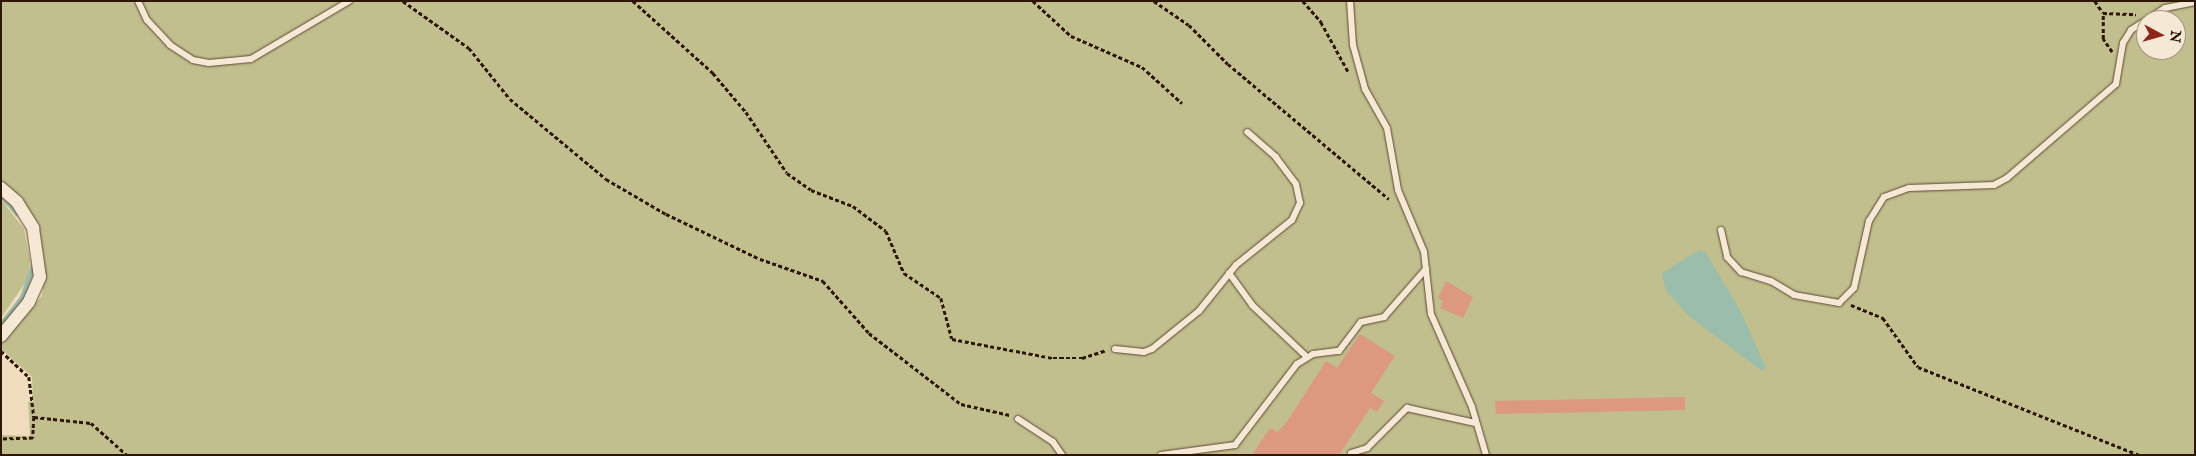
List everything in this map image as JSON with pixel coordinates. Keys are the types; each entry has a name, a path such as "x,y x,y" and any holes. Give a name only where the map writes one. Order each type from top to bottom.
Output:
{"street":[{"path":"1,188 17,202 33,228 40,277 29,302 1,336"}],"lane":[{"path":"138,1 147,20 170,45 193,60 209,63 251,59 349,1"},
{"path":"1350,1 1353,45 1365,89 1387,128 1408,217 1421,243 1426,269 1430,314 1475,423 1486,455"},
{"path":"2166,10 2195,2"},
{"path":"1721,230 1727,257 1741,272 1771,281 1794,295 1839,303 1854,288 1869,221 1884,197 1909,188 1994,185 2007,178 2116,84 2120,55 2127,34 2136,27"},
{"path":"1115,349 1144,352 1152,349 1199,311 1229,273 1292,220 1300,202 1296,184 1276,157 1248,132"},
{"path":"1161,455 1226,452 1242,438 1306,356 1339,351 1360,322 1384,317 1426,269"},
{"path":"1229,273 1252,305 1306,356"},
{"path":"1351,454 1367,448 1407,408 1475,423"},
{"path":"1018,419 1053,442 1062,455"}],"path":[{"path":"403,1 469,48 510,98 606,179 646,204 752,255 823,281 869,333 961,404 1018,419"},
{"path":"633,1 713,73 746,112 787,173 811,190 853,206 894,239 904,273 941,298 952,339 1069,359 1115,349"},
{"path":"1033,1 1071,36 1142,68 1182,103"},
{"path":"1154,1 1188,25 1223,60 1408,217"},
{"path":"1303,1 1321,22 1338,59 1365,89"},
{"path":"2095,1 2103,13 2102,39 2108,48 2120,55"},
{"path":"2103,13 2136,14"},
{"path":"1839,303 1872,310 1883,318 1918,367 2139,455"},
{"path":"1,352 29,378 34,417 33,438 1,439"},
{"path":"34,417 91,423 127,455"}],"shaded area":[{"path":"1,1 2195,1 2195,455 1,455 1,435 30,436 28,402 33,401 32,377 1,349 1,341 42,296 43,258 1,184"},
{"path":"1,199 24,229 30,262 28,279 1,318"},
{"path":"1699,250 1706,253 1741,312 1766,368 1762,371 1690,317 1666,291 1662,273"}],"building":[{"path":"1446,281 1473,297 1463,318 1440,308 1443,301 1438,298"},
{"path":"1360,334 1395,356 1371,393 1384,401 1377,412 1370,408 1339,455 1252,455 1270,428 1277,432 1286,423 1326,361 1337,368"},
{"path":"1685,397 1685,410 1496,414 1495,401"}],"waterway":[{"path":"4,198 17,213"},
{"path":"1,324 22,297 33,265"}]}
